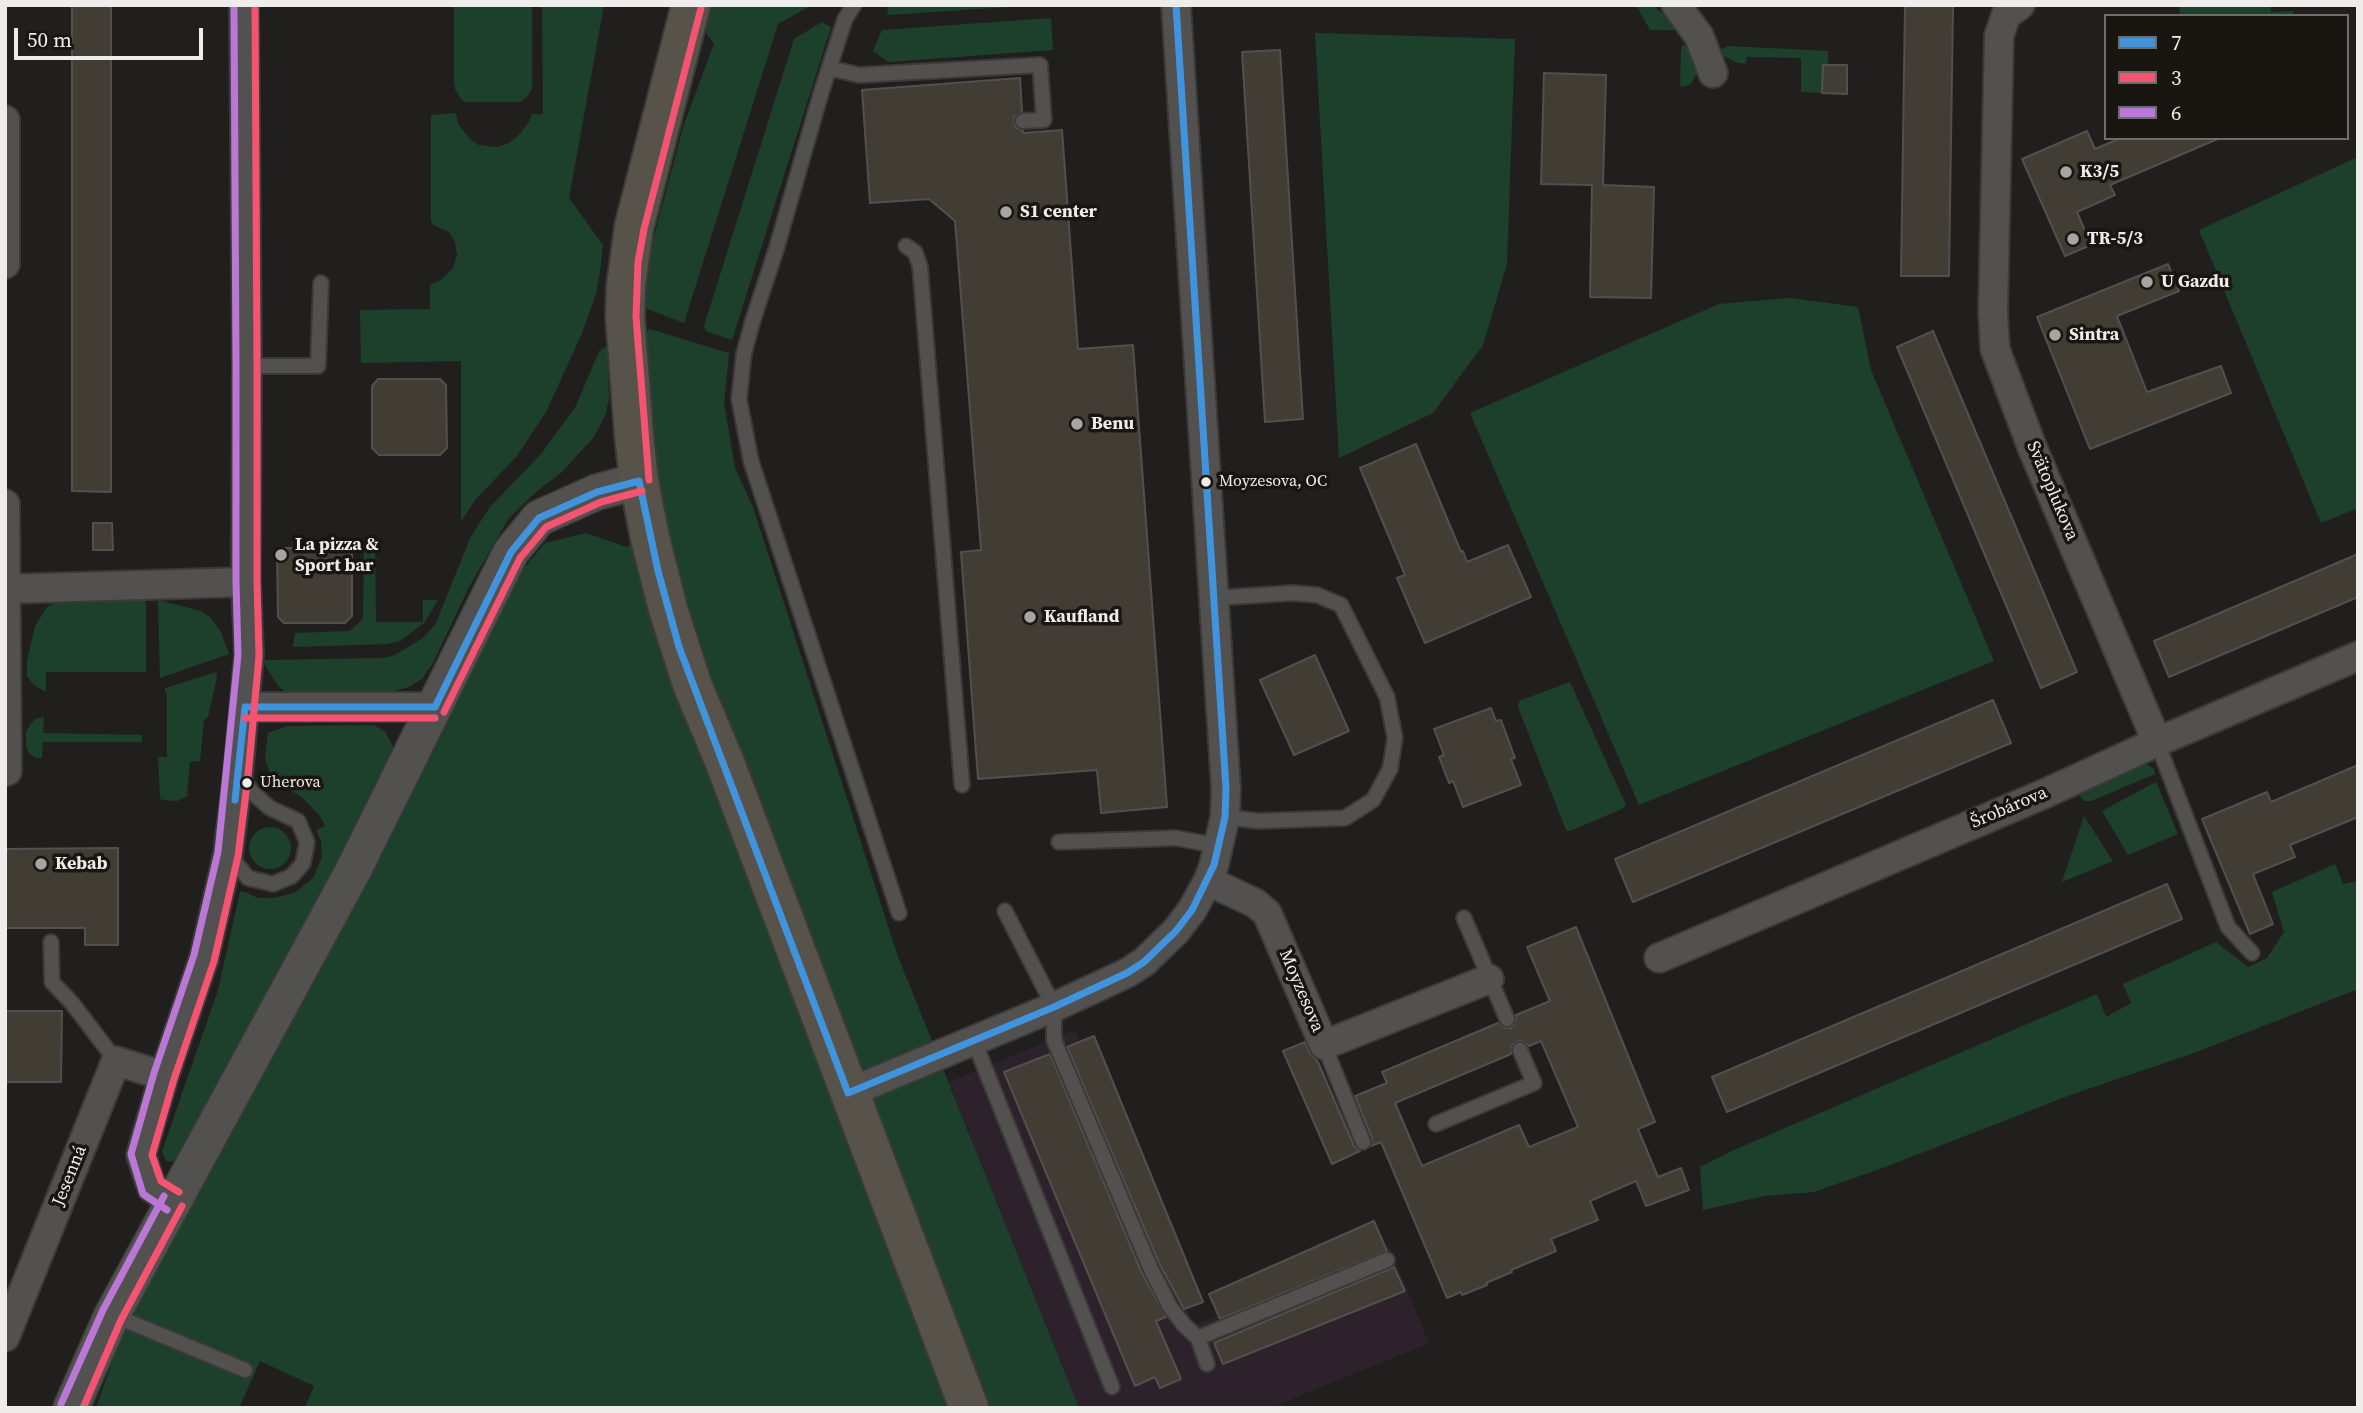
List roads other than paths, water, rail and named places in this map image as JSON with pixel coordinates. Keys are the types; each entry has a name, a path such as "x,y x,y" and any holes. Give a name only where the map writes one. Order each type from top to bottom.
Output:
{"main road":[{"path":"691,5 634,227 628,261 625,317 639,481 658,571 679,647 969,1408"}],"street":[{"path":"173,1201 152,1188 141,1155 164,1076 204,958 228,854 249,656 246,582 244,5"},
{"path":"848,1093 1108,984 1144,962 1176,931 1192,910 1208,881 1219,846 1225,817 1224,762 1176,5"},
{"path":"1676,5 1699,36 1713,73"},
{"name":"Svätoplukova","path":"2020,5 2006,15 1999,36 1993,312 1995,348 2032,447 2157,742"},
{"path":"5,120 5,264"},
{"path":"71,1408 112,1315 353,871 511,552 539,518 597,492 639,481"},
{"path":"5,504 7,771"},
{"path":"5,589 246,582"},
{"name":"Šrobárova","path":"1659,958 2358,656"},
{"path":"244,707 435,706"},
{"name":"Moyzesova","path":"1208,881 1255,903 1268,913 1324,1045 1489,979"},
{"path":"116,1061 164,1076"},
{"name":"Jesenná","path":"5,1337 116,1061"}],"lane":[{"path":"854,5 845,19 744,353 739,399 751,461 899,913"},
{"path":"830,68 859,75 1040,65 1044,120 1023,121"},
{"path":"906,246 915,252 920,266 962,785"},
{"path":"247,366 318,366 321,284"},
{"path":"1214,598 1293,593 1317,595 1341,605 1387,697 1395,738 1390,769 1373,800 1345,818 1258,821 1225,817"},
{"name":"Svätoplukova","path":"2157,742 2228,927 2252,953"},
{"path":"228,854 248,878 273,884 292,876 303,863 307,842 298,821 271,808 254,794 238,775"},
{"path":"1059,842 1176,838 1219,846"},
{"path":"1005,911 1054,1007 1054,1040 1150,1266 1170,1307 1198,1338 1207,1364"},
{"path":"1464,918 1507,1020"},
{"path":"51,942 52,982 72,1003 116,1061"},
{"path":"974,1041 1112,1387"},
{"path":"1324,1045 1363,1142"},
{"path":"1436,1124 1534,1083 1520,1050"},
{"path":"1198,1338 1387,1260"},
{"path":"112,1315 245,1370"}],"place":[{"name":"K3/5","path":"2066,172"},
{"name":"S1 center","path":"1006,212"},
{"name":"TR-5/3","path":"2073,239"},
{"name":"U Gazdu","path":"2147,282"},
{"name":"Sintra","path":"2055,335"},
{"name":"Benu","path":"1077,424"},
{"name":"Moyzesova, OC","path":"1206,482"},
{"name":"La pizza & Sport bar","path":"281,555"},
{"name":"Kaufland","path":"1030,617"},
{"name":"Uherova","path":"247,783"},
{"name":"Kebab","path":"41,864"}]}
